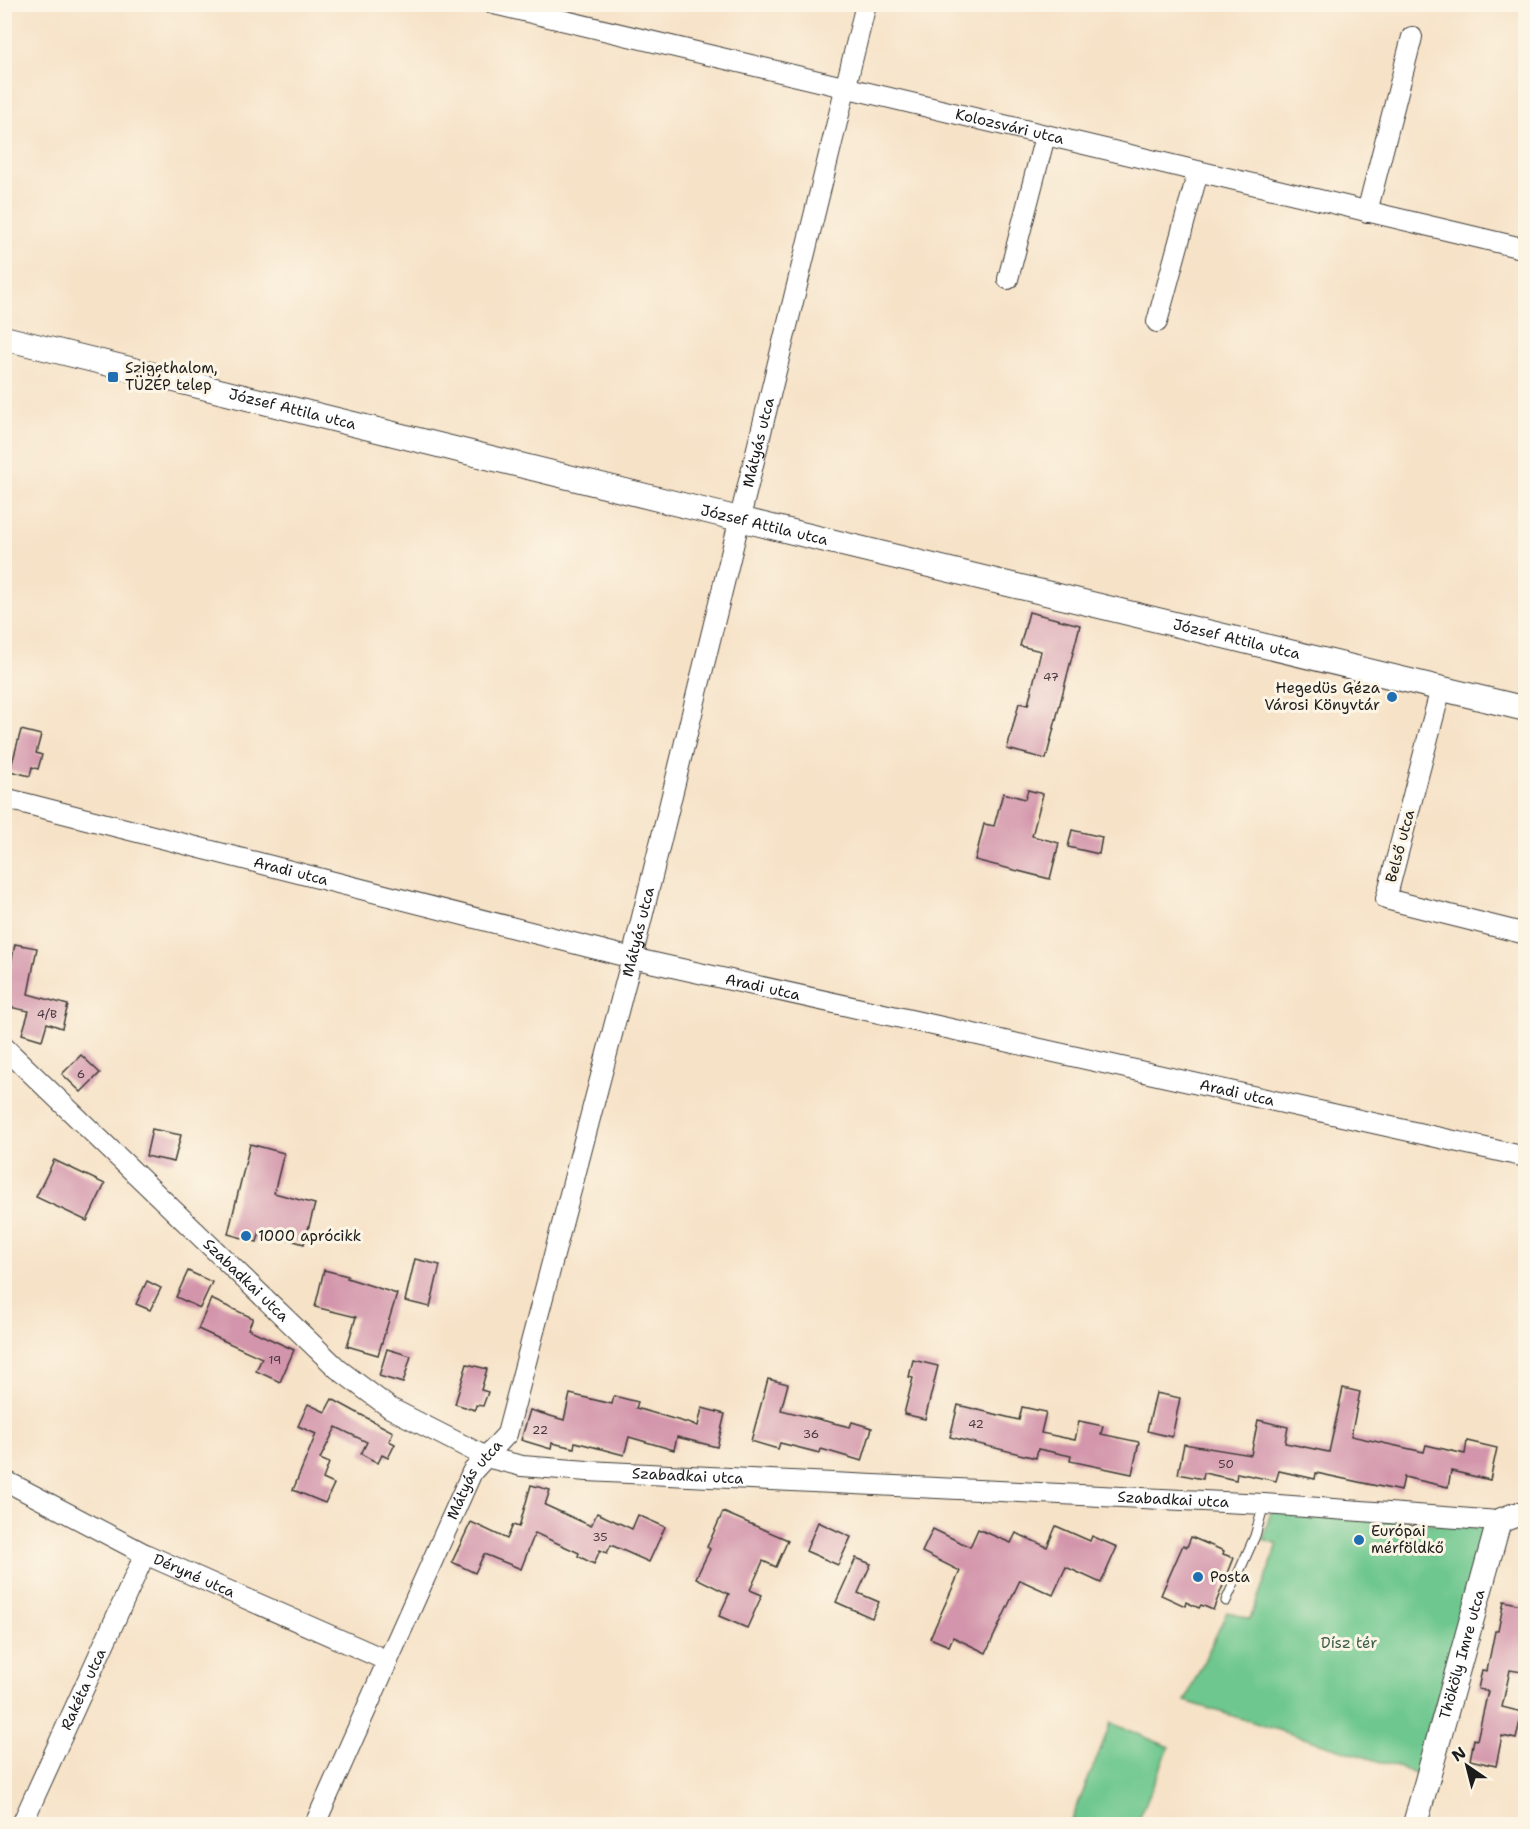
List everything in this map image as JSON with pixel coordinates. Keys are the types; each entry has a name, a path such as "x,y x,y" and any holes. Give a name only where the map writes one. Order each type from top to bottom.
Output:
{"street":[{"name":"Kolozsvári utca","path":"494,4 1526,249"},
{"name":"Mátyás utca","path":"315,1824 472,1473 507,1434 632,958 866,4"},
{"path":"1367,212 1412,37"},
{"path":"1008,279 1045,136"},
{"path":"1157,322 1197,172"},
{"name":"József Attila utca","path":"4,338 1526,709"},
{"name":"Belső utca","path":"1441,688 1386,899 1526,934"},
{"name":"Aradi utca","path":"4,798 632,958 1526,1157"},
{"name":"Szabadkai utca","path":"4,1047 338,1369 390,1408 486,1457 522,1466 587,1471 1264,1504 1499,1521 1515,1515 1526,1515"},
{"name":"Déryné utca","path":"4,1480 145,1554 388,1661"},
{"name":"Thököly Imre utca","path":"1415,1824 1499,1521"},
{"name":"Rakéta utca","path":"22,1824 145,1554"}],"lane":[{"path":"1226,1601 1255,1536 1264,1504"}],"green space":[{"name":"Dísz tér","path":"1271,1511 1487,1528 1416,1773 1185,1701 1227,1612 1250,1619 1278,1544 1263,1539"},
{"path":"1111,1723 1169,1747 1137,1824 1070,1824"}],"building":[{"path":"1029,612 1080,625 1046,759 1007,749 1019,703 1028,705 1041,651 1020,646"},
{"path":"21,730 41,735 36,753 42,755 38,769 32,767 30,776 10,771"},
{"path":"1028,790 1043,794 1032,836 1059,843 1050,879 975,860 984,824 994,826 1003,793 1025,799"},
{"path":"1072,830 1102,837 1099,854 1068,847"},
{"path":"15,944 37,948 28,994 68,1005 62,1028 47,1023 42,1040 22,1034 29,1011 4,1006 4,974 9,974"},
{"path":"81,1055 100,1073 81,1092 62,1074"},
{"path":"152,1129 181,1135 174,1162 146,1156"},
{"path":"250,1144 284,1153 274,1193 315,1204 304,1244 260,1231 257,1242 228,1234"},
{"path":"54,1160 105,1184 87,1221 36,1197"},
{"path":"415,1259 440,1265 430,1307 405,1301"},
{"path":"324,1270 397,1294 378,1355 347,1346 356,1317 315,1307"},
{"path":"188,1271 212,1282 200,1308 176,1297"},
{"path":"147,1281 161,1288 150,1310 136,1304"},
{"path":"211,1299 253,1318 248,1329 294,1350 280,1382 256,1371 262,1358 198,1329"},
{"path":"387,1349 411,1356 403,1383 379,1376"},
{"path":"913,1360 938,1366 925,1419 904,1414 913,1378 909,1377"},
{"path":"467,1364 487,1369 481,1390 488,1392 483,1406 476,1405 475,1410 455,1404"},
{"path":"768,1379 788,1384 781,1410 850,1427 852,1422 872,1428 862,1461 821,1449 820,1453 780,1443 778,1449 751,1441"},
{"path":"1343,1388 1360,1392 1351,1436 1424,1452 1426,1445 1465,1454 1467,1441 1497,1448 1490,1480 1451,1471 1448,1487 1404,1477 1401,1491 1316,1473 1315,1479 1279,1471 1276,1481 1237,1473 1236,1480 1204,1473 1203,1479 1178,1474 1184,1444 1251,1455 1258,1420 1288,1427 1285,1443 1329,1452"},
{"path":"1156,1393 1180,1398 1172,1437 1147,1431"},
{"path":"570,1394 612,1404 614,1396 638,1402 636,1408 698,1426 702,1408 725,1414 717,1447 677,1437 674,1450 629,1437 624,1455 575,1442 574,1448 552,1443 551,1449 521,1440 530,1410 564,1420"},
{"path":"332,1399 393,1432 389,1441 395,1444 388,1458 382,1455 378,1463 361,1454 367,1442 336,1427 320,1459 329,1463 323,1479 334,1484 325,1503 293,1490 316,1434 298,1426 308,1404 325,1412"},
{"path":"958,1405 1019,1420 1022,1407 1046,1412 1041,1433 1075,1440 1079,1421 1103,1426 1101,1434 1139,1442 1132,1474 1070,1461 1071,1456 1038,1449 1036,1458 950,1437"},
{"path":"531,1485 550,1490 545,1505 591,1526 597,1513 632,1529 638,1515 665,1527 649,1562 611,1545 607,1553 600,1550 594,1564 578,1556 579,1553 535,1533 521,1569 484,1554 475,1573 452,1562 471,1522 507,1539 513,1525 519,1527"},
{"path":"723,1512 788,1540 776,1567 763,1561 750,1590 762,1595 747,1628 719,1616 729,1594 696,1578 710,1549 707,1547"},
{"path":"818,1522 851,1537 838,1565 806,1551"},
{"path":"1056,1526 1090,1541 1092,1536 1117,1547 1101,1583 1066,1567 1053,1595 1020,1580 986,1653 953,1637 949,1646 930,1638 960,1571 922,1552 933,1529 970,1547 978,1529 1011,1543 1016,1533 1047,1547"},
{"name":"Posta","path":"1191,1537 1224,1551 1223,1554 1234,1558 1213,1610 1201,1605 1199,1608 1186,1602 1185,1606 1161,1595 1183,1545 1187,1547"},
{"path":"856,1558 871,1564 858,1593 879,1602 872,1618 836,1602"},
{"path":"1504,1601 1526,1606 1526,1655 1522,1672 1510,1670 1502,1707 1522,1712 1516,1739 1502,1736 1496,1766 1470,1760 1488,1691 1478,1689 1482,1670 1487,1671"}],"place":[{"name":"Szigethalom, TÜZÉP telep","path":"113,377"},
{"name":"Hegedüs Géza Városi Könyvtár","path":"1392,697"},
{"name":"1000 aprócikk","path":"246,1236"},
{"name":"Európai mérföldkő","path":"1359,1540"},
{"name":"Posta","path":"1198,1577"}]}
